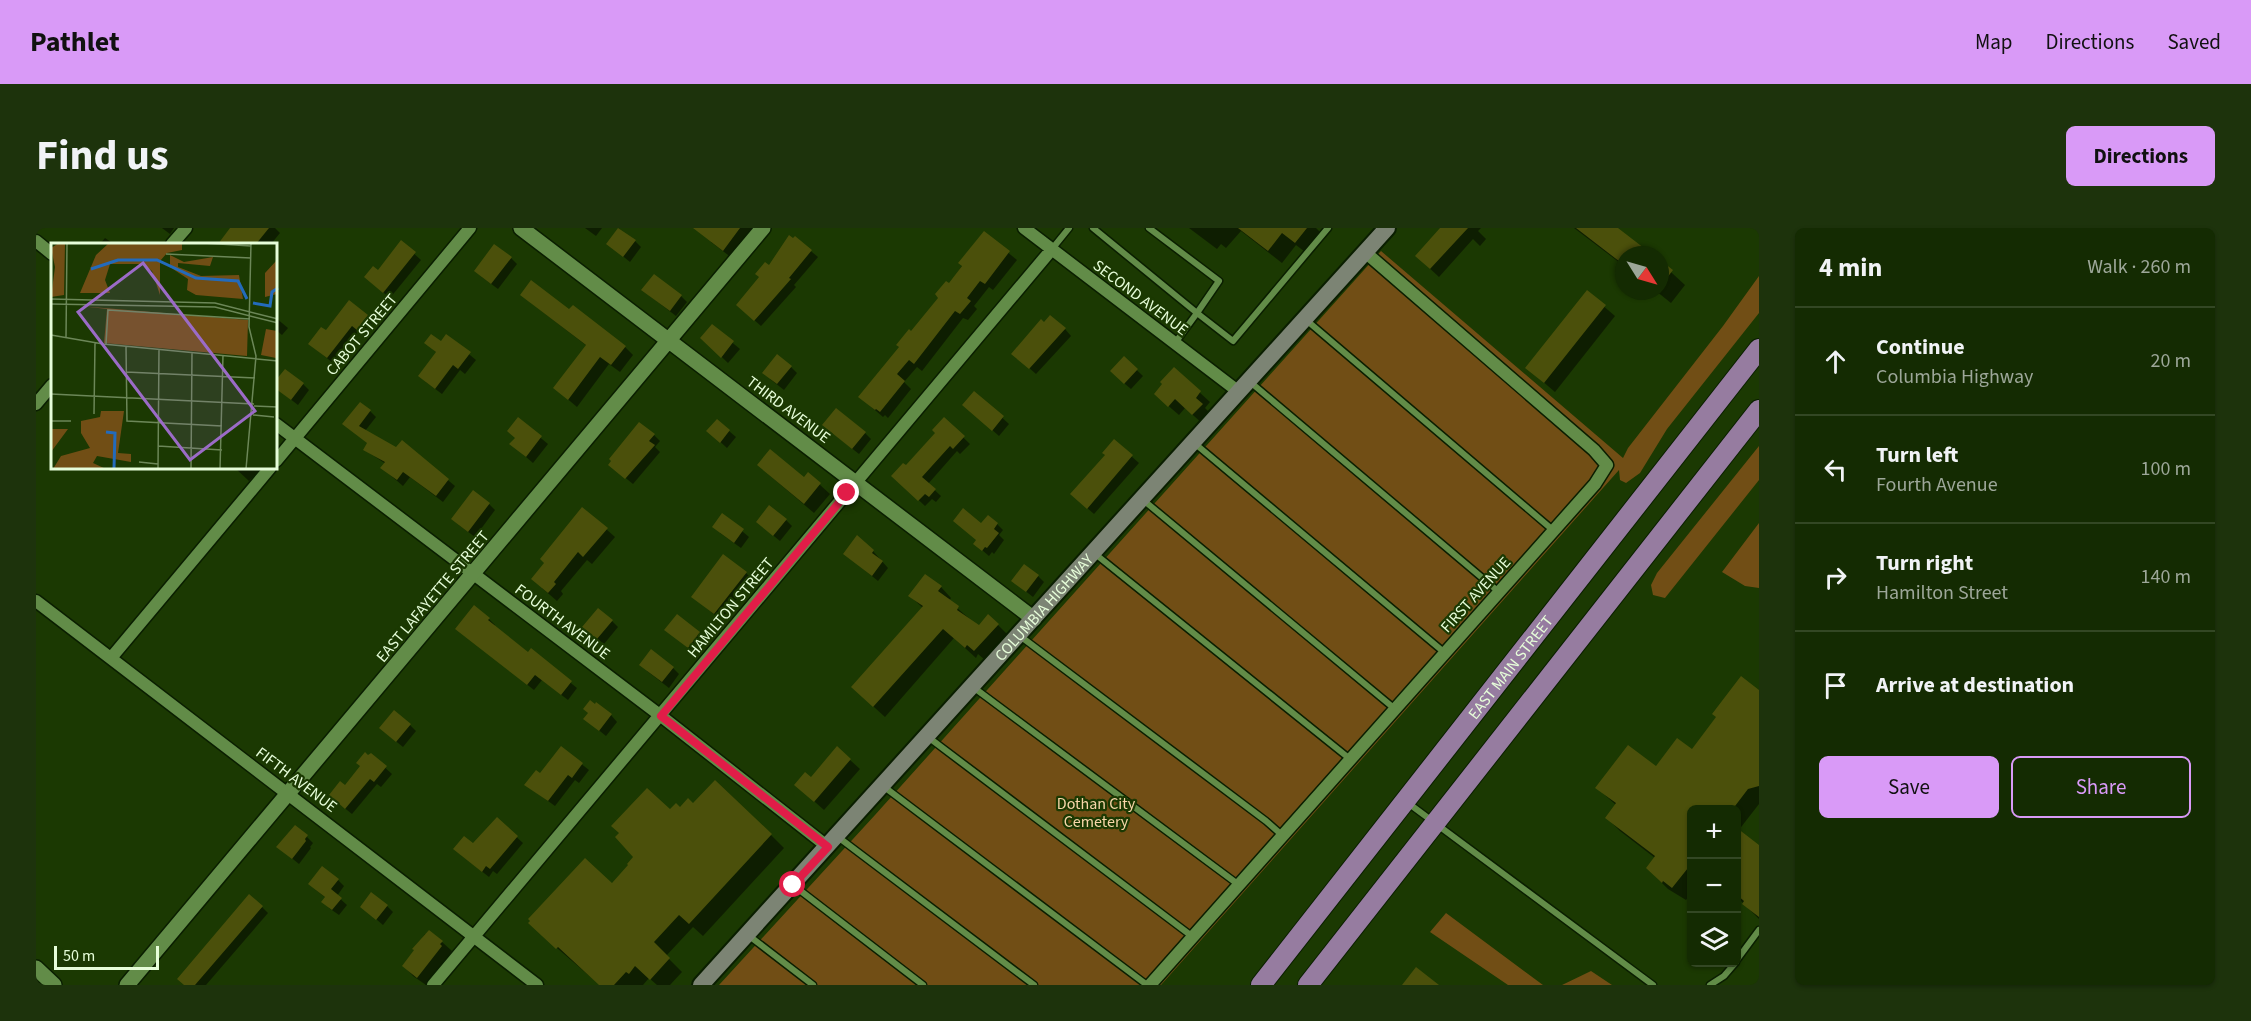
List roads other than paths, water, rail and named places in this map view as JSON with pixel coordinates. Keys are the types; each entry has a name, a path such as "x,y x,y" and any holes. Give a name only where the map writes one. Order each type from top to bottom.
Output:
{"main road":[{"name":"COLUMBIA HIGHWAY","path":"703,985 1387,228"},
{"name":"EAST MAIN STREET","path":"1261,985 1759,349"},
{"path":"1308,985 1759,410"}],"street":[{"path":"173,243 186,228"},
{"name":"CABOT STREET","path":"278,459 470,228"},
{"name":"THIRD AVENUE","path":"521,228 1034,619"},
{"name":"EAST LAFAYETTE STREET","path":"127,985 763,228"},
{"name":"SECOND AVENUE","path":"1024,228 1175,343 1244,386"},
{"path":"36,241 51,253"},
{"name":"HAMILTON STREET","path":"433,985 1052,249"},
{"name":"FIRST AVENUE","path":"1149,985 1554,531 1595,484 1607,465 1594,450 1365,252"},
{"path":"36,404 51,386"},
{"name":"FOURTH AVENUE","path":"278,425 661,716 833,842"},
{"path":"111,658 268,470"},
{"name":"FIFTH AVENUE","path":"36,601 537,985"},
{"path":"36,968 54,985"}],"lane":[{"path":"1052,249 1069,228"},
{"path":"1093,228 1233,340 1328,228"},
{"path":"1149,228 1219,281 1175,343"},
{"path":"1304,319 1554,531"},
{"path":"1244,386 1499,592"},
{"path":"1193,442 1445,653"},
{"path":"1142,499 1395,710"},
{"path":"1094,552 1350,760"},
{"path":"1019,635 1283,836"},
{"path":"973,686 1239,885"},
{"path":"927,737 1193,937"},
{"path":"883,786 1149,985"},
{"path":"1405,800 1653,985"},
{"path":"833,842 1034,985"},
{"path":"793,885 923,985"},
{"path":"1741,955 1759,930"},
{"path":"747,935 813,985"},
{"path":"1710,985 1724,976 1732,967"}],"park label":[{"name":"Dothan City Cemetery","path":"1096,812"}]}
